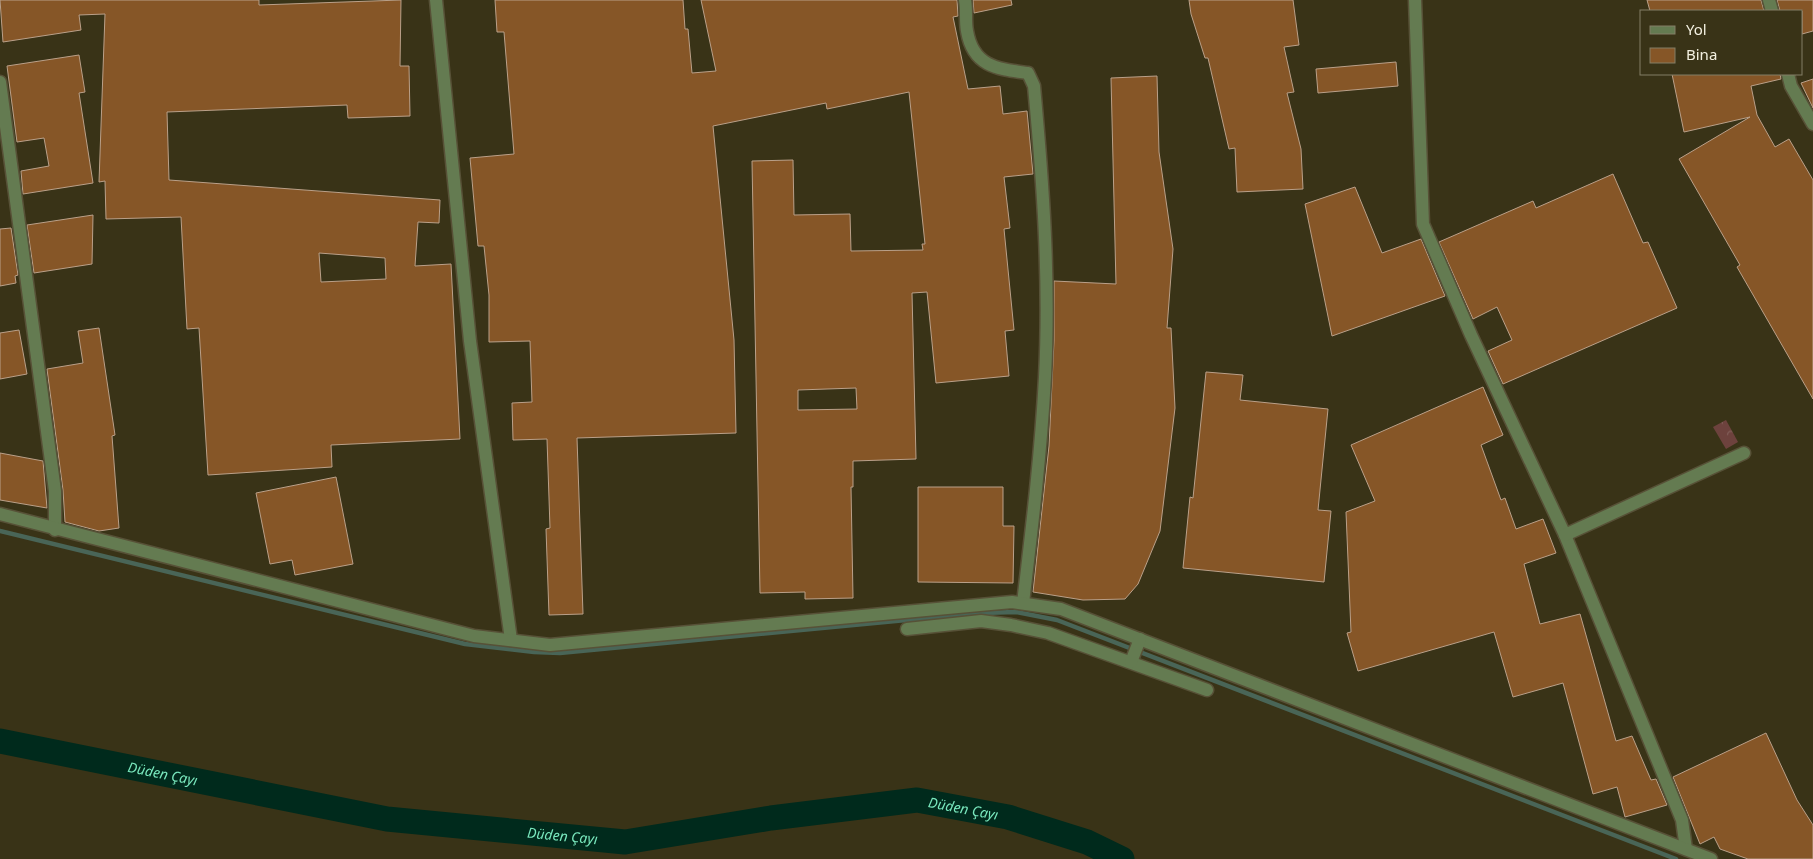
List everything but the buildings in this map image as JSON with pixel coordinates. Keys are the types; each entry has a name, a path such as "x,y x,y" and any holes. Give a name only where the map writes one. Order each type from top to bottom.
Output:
{"street":[{"path":"436,0 470,341 511,640"},
{"path":"965,0 967,31 974,53 995,69 1028,73 1034,86 1043,176 1047,299 1045,377 1036,496 1022,603"},
{"path":"1416,0 1423,224 1471,335 1565,534 1682,820 1686,849"},
{"path":"1788,75 1791,86 1813,124"},
{"path":"0,82 55,491 55,530"},
{"path":"1565,534 1744,453"},
{"path":"0,514 55,530 474,636 550,645 1012,602 1061,609 1711,859"},
{"path":"907,629 981,621 1011,624 1048,633 1132,659 1208,690"},
{"path":"1132,659 1140,640"}],"green space":[{"path":"1726,420 1738,442 1726,449 1713,427"}],"waterway":[{"path":"0,531 465,644 534,652 560,653 980,613 1016,612 1057,620 1676,859"},
{"name":"Düden Çayı","path":"0,741 387,819 625,842 771,818 917,800 1008,817 1087,842 1122,859"}]}
